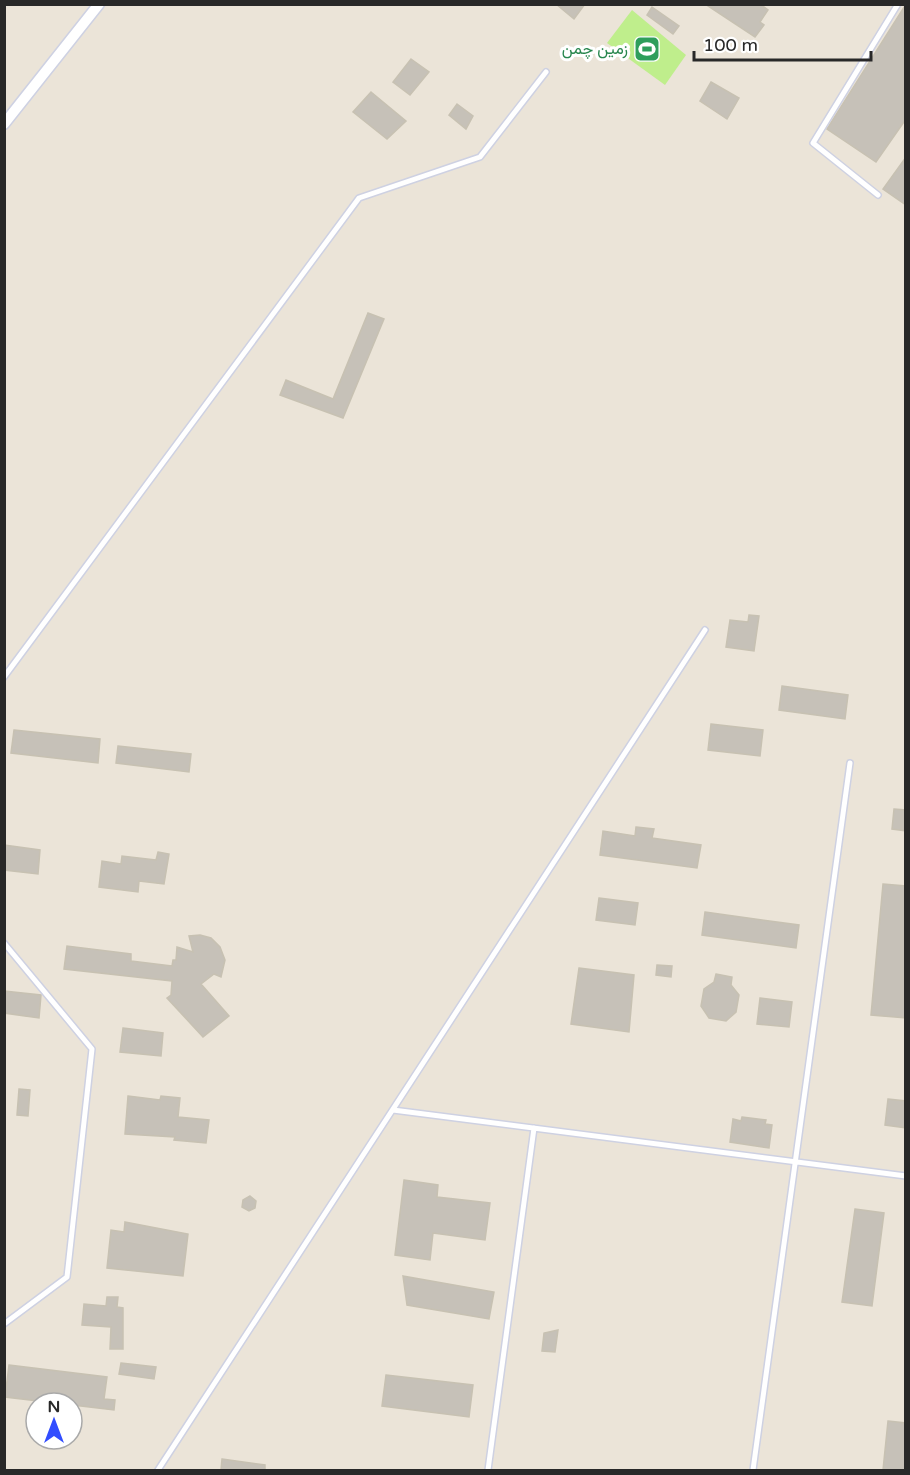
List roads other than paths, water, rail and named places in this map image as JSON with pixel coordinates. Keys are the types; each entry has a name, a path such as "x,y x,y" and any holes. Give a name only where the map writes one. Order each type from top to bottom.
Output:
{"street":[{"path":"4,124 99,4"}],"lane":[{"path":"878,195 813,143 898,4"},
{"path":"4,677 358,198 480,157 546,72"},
{"path":"158,1470 705,630"},
{"path":"753,1470 850,763"},
{"path":"4,943 92,1049 67,1277 4,1324"},
{"path":"393,1110 906,1176"},
{"path":"488,1470 534,1128"}],"place":[{"name":"زمین چمن","path":"647,49"}]}
